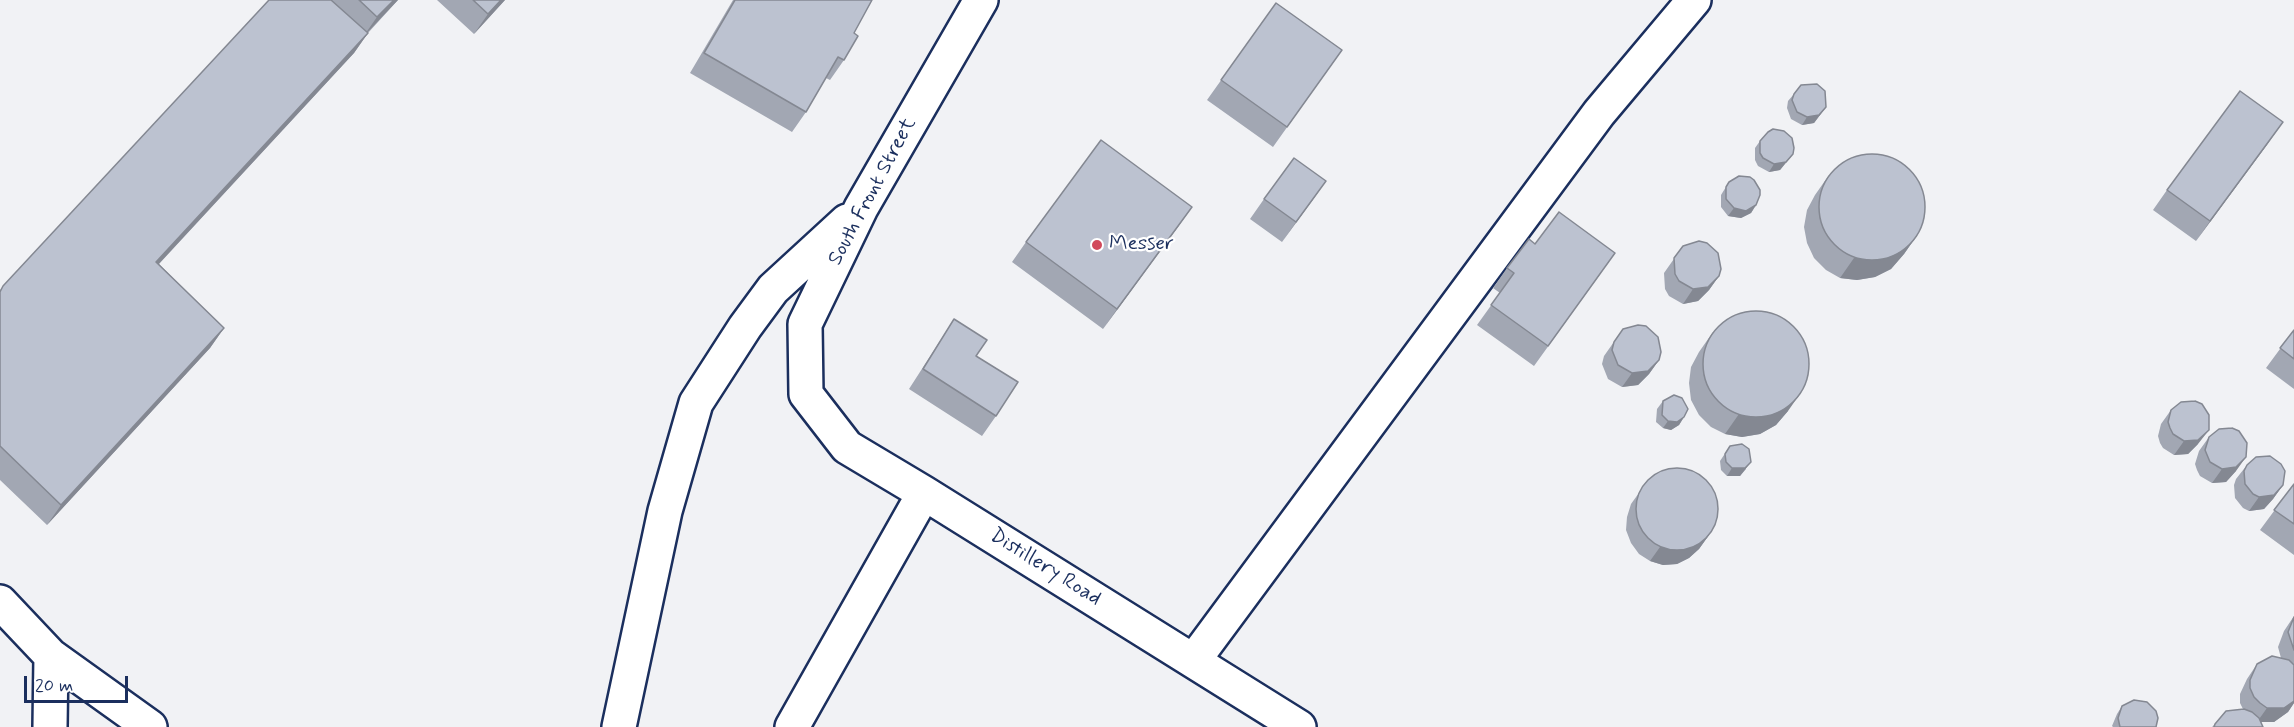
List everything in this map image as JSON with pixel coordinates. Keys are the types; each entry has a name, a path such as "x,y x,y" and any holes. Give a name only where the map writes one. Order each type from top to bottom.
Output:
{"street":[{"name":"South Front Street","path":"806,394 805,324 861,208 981,0"},
{"path":"1194,660 1599,114 1694,0"},
{"path":"619,727 665,512 696,403 745,327 773,289 861,208"},
{"name":"Distillery Road","path":"806,394 847,447 1299,727"},
{"path":"792,727 924,493"},
{"path":"0,602 51,656 150,727"},
{"path":"50,727 51,656"}],"building":[{"path":"269,0 331,0 368,33 156,262 224,328 61,505 0,446 0,292 3,286"},
{"path":"359,0 394,0 377,17"},
{"path":"473,0 501,0 488,14"},
{"path":"735,0 872,0 854,33 858,36 844,60 838,57 806,112 704,53"},
{"path":"1276,3 1342,50 1287,127 1221,80"},
{"path":"1817,84 1825,91 1826,107 1819,115 1807,117 1797,112 1792,100 1801,85"},
{"path":"2240,91 2283,122 2210,221 2167,190"},
{"path":"1773,129 1784,131 1792,138 1793,154 1786,162 1774,164 1763,158 1760,153 1760,141"},
{"path":"1101,140 1192,207 1117,309 1026,242"},
{"path":"1872,154 1892,158 1909,170 1921,187 1925,207 1921,227 1909,244 1892,256 1872,260 1852,256 1835,244 1823,227 1819,207 1823,187 1835,170 1852,158"},
{"path":"1294,158 1326,181 1296,222 1264,199"},
{"path":"1739,176 1750,177 1760,190 1756,205 1746,211 1734,208 1726,199 1726,187 1729,182"},
{"path":"1559,212 1615,253 1548,346 1491,305 1514,273 1507,268 1529,239 1535,244"},
{"path":"1699,241 1707,243 1718,253 1721,269 1719,276 1708,287 1693,289 1679,281 1675,274 1674,258 1683,246"},
{"path":"1756,311 1776,315 1793,327 1805,344 1809,364 1805,384 1793,401 1776,413 1756,417 1736,413 1719,401 1707,384 1703,364 1707,344 1719,327 1736,315"},
{"path":"954,319 987,340 976,356 1018,382 996,416 923,369"},
{"path":"1638,325 1646,326 1658,337 1661,352 1659,360 1648,371 1632,373 1618,365 1612,350 1614,342 1623,329"},
{"path":"2294,330 2294,359 2280,348"},
{"path":"1674,395 1682,398 1688,409 1684,417 1677,422 1668,421 1662,415 1663,401"},
{"path":"2195,401 2202,404 2209,415 2209,430 2198,440 2184,441 2173,434 2170,428 2168,422 2171,410 2181,402"},
{"path":"2232,428 2239,431 2247,443 2246,457 2236,467 2222,469 2210,462 2205,450 2209,437 2219,429"},
{"path":"1742,444 1749,449 1751,462 1745,468 1732,468 1726,462 1725,454 1730,446"},
{"path":"2270,456 2281,464 2285,471 2283,485 2274,495 2259,497 2253,494 2245,484 2244,471 2256,457"},
{"path":"1677,468 1693,471 1706,480 1715,493 1718,509 1715,525 1706,538 1693,547 1677,550 1661,547 1648,538 1639,525 1636,509 1639,493 1648,480 1661,471"},
{"path":"2294,484 2294,524 2274,510"},
{"path":"2294,617 2294,650 2288,632"},
{"path":"2272,656 2289,660 2294,665 2294,701 2284,708 2267,708 2254,697 2250,688 2250,680 2257,664"},
{"path":"2134,700 2147,702 2156,711 2158,718 2156,727 2120,727 2118,718 2122,706"},
{"path":"2244,709 2259,718 2263,727 2214,727 2226,711"}],"place":[{"name":"Messer","path":"1097,245"}]}
